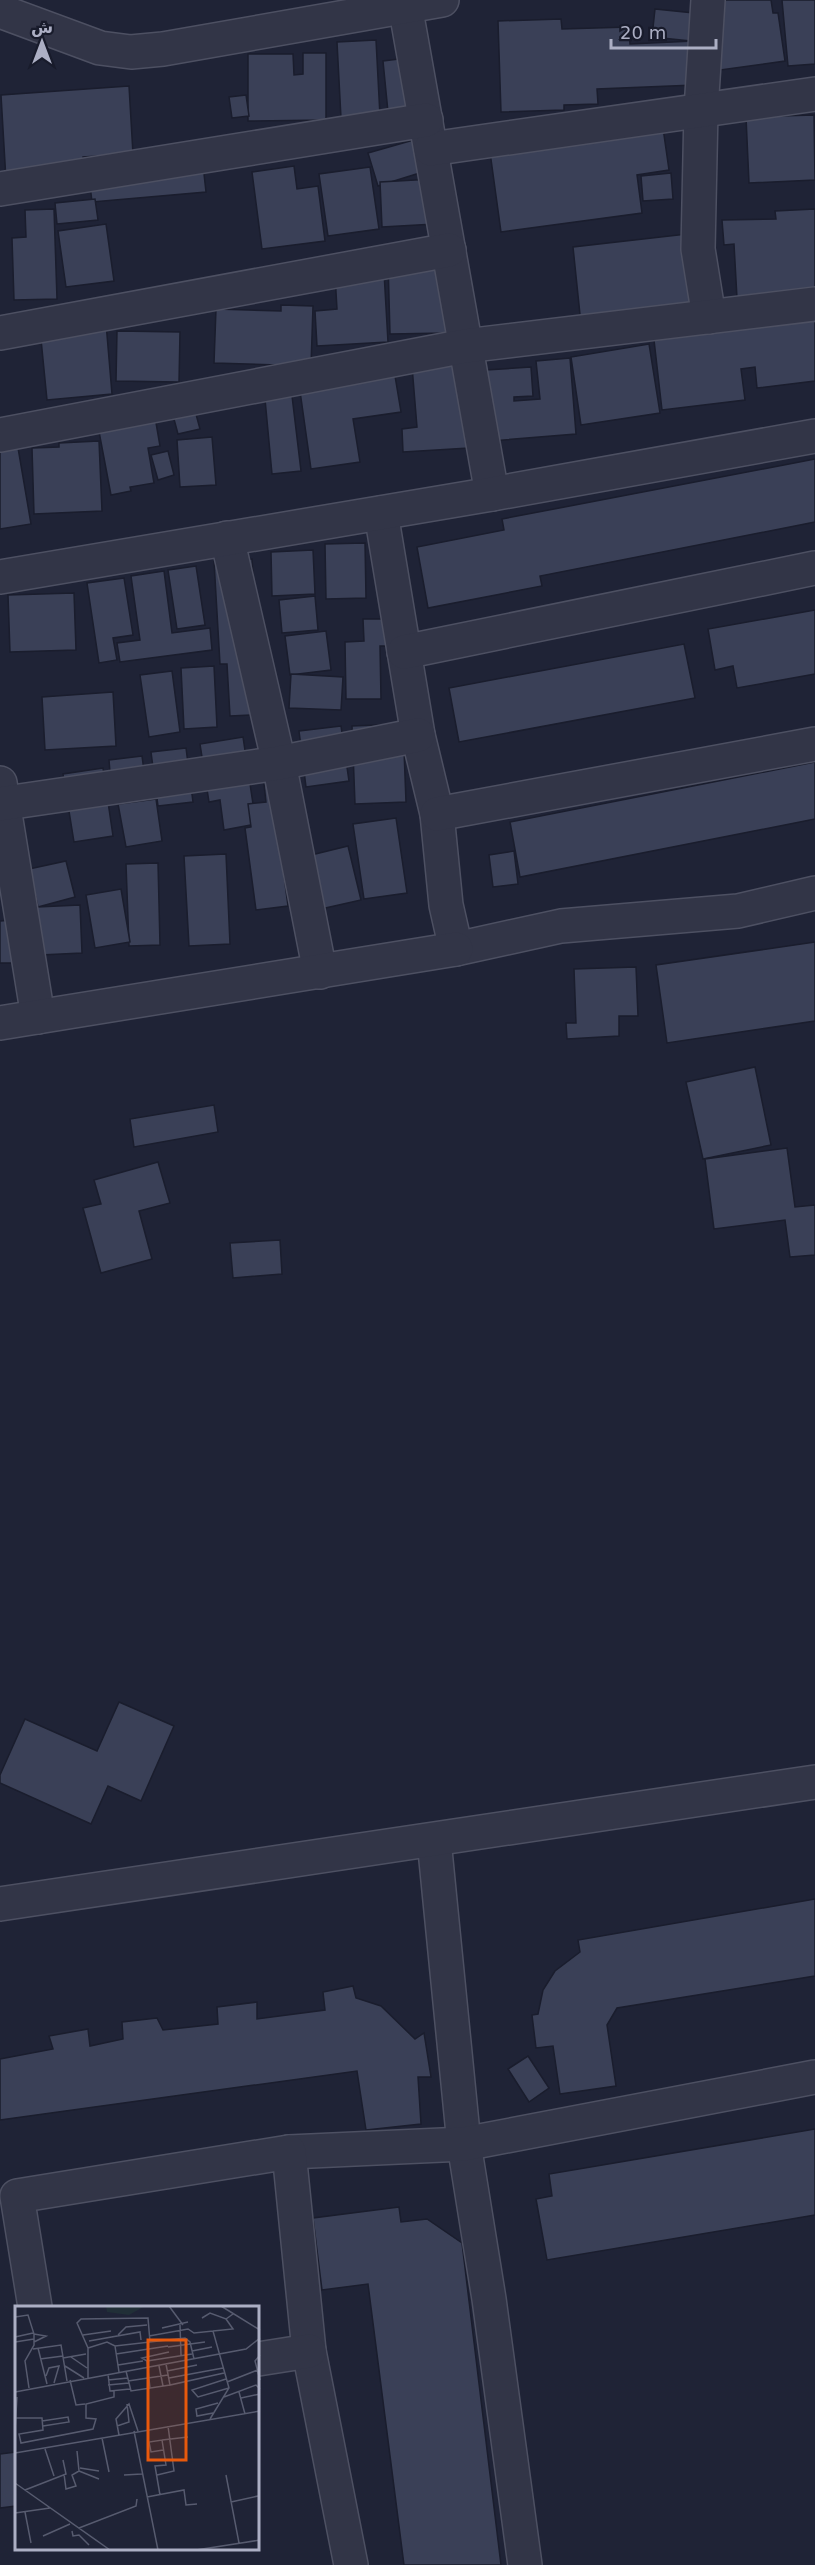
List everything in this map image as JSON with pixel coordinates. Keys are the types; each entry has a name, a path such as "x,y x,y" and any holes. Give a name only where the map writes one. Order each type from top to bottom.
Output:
{"street":[{"path":"0,11 39,13 100,48 131,52 163,49 442,0"},
{"path":"708,0 701,110 698,249 709,317"},
{"path":"405,5 492,494"},
{"path":"0,189 428,135 701,110 815,94"},
{"path":"0,333 448,250"},
{"path":"0,435 465,346 815,304"},
{"path":"0,577 492,494 815,436"},
{"path":"381,513 418,735 437,814 446,905 456,949"},
{"path":"227,538 279,763 320,972"},
{"path":"404,651 815,568"},
{"path":"38,1017 1,797 279,763 418,735"},
{"path":"437,814 815,744"},
{"path":"0,1023 456,949 561,926 738,911 815,893"},
{"path":"0,1905 815,1782"},
{"path":"434,1839 465,2144 491,2310 525,2565"},
{"path":"35,2306 17,2196 289,2152 465,2144 815,2077"},
{"path":"289,2152 309,2351 351,2565"},
{"path":"260,2360 309,2351"}],"building":[{"path":"703,0 771,0 773,13 778,13 785,61 713,71"},
{"path":"782,0 815,0 815,64 788,66"},
{"path":"655,9 694,13 691,41 652,37"},
{"path":"561,19 562,29 629,27 630,44 694,41 695,85 597,89 598,104 564,105 564,110 501,112 498,21"},
{"path":"376,40 380,116 341,118 337,42"},
{"path":"303,53 326,53 326,120 248,121 248,54 293,54 294,75 303,74"},
{"path":"407,58 412,109 388,112 383,61"},
{"path":"129,86 133,154 83,157 84,176 6,180 1,95"},
{"path":"246,95 249,116 232,118 229,97"},
{"path":"814,115 815,180 749,183 746,117"},
{"path":"663,128 669,170 637,175 642,213 501,232 490,152"},
{"path":"417,139 426,171 378,186 368,153"},
{"path":"202,156 206,192 92,202 88,168"},
{"path":"294,166 297,189 318,186 325,241 262,249 252,172"},
{"path":"370,167 379,229 328,236 319,174"},
{"path":"671,173 673,199 643,201 641,176"},
{"path":"433,179 435,224 382,227 380,182"},
{"path":"95,199 98,220 57,224 55,203"},
{"path":"54,209 57,299 14,300 12,238 26,237 25,210"},
{"path":"815,209 815,293 737,298 734,244 724,245 722,220 776,219 775,211"},
{"path":"106,224 114,281 66,287 58,231"},
{"path":"687,234 703,310 581,324 573,247"},
{"path":"444,261 446,333 390,334 388,262"},
{"path":"384,272 388,342 317,346 315,311 337,309 335,275"},
{"path":"281,305 313,306 311,366 214,363 216,309 281,311"},
{"path":"815,320 815,381 757,388 755,367 741,369 745,400 662,410 654,340"},
{"path":"106,323 112,394 47,400 40,329"},
{"path":"117,331 180,332 179,382 116,381"},
{"path":"649,344 660,413 581,425 571,357"},
{"path":"570,358 576,434 491,441 486,370 531,367 533,396 514,397 514,401 540,399 536,361"},
{"path":"463,363 469,448 403,452 402,429 417,427 412,366"},
{"path":"395,376 401,412 353,419 360,462 311,469 300,391"},
{"path":"292,396 301,471 272,474 265,399"},
{"path":"193,403 200,429 178,434 171,408"},
{"path":"154,411 160,446 148,448 154,483 130,487 131,491 111,495 97,421"},
{"path":"16,436 31,524 0,529 0,438"},
{"path":"212,437 216,485 180,487 177,440"},
{"path":"99,441 102,511 34,514 32,448 59,447 59,443"},
{"path":"168,451 174,475 158,480 151,455"},
{"path":"815,459 815,522 540,576 542,586 428,608 417,547 504,530 502,519"},
{"path":"365,543 366,598 326,599 325,544"},
{"path":"313,550 315,594 272,596 271,552"},
{"path":"252,559 257,638 271,714 230,716 227,664 220,664 214,561"},
{"path":"196,566 205,625 177,629 168,570"},
{"path":"164,571 172,633 210,628 212,650 120,662 117,643 140,640 131,576"},
{"path":"124,578 133,635 113,638 117,660 99,663 87,583"},
{"path":"74,593 76,650 10,652 8,595"},
{"path":"315,596 318,630 282,633 279,600"},
{"path":"815,610 815,674 737,688 733,666 715,670 708,629"},
{"path":"363,619 401,619 402,646 380,646 381,699 346,699 345,642 364,641"},
{"path":"326,631 331,670 290,675 285,636"},
{"path":"684,644 695,698 459,742 449,688"},
{"path":"214,666 217,727 184,729 181,668"},
{"path":"172,671 180,732 149,737 140,675"},
{"path":"291,674 343,677 341,710 289,708"},
{"path":"113,692 116,746 45,750 42,697"},
{"path":"403,724 406,802 355,804 352,726"},
{"path":"341,726 349,781 306,787 299,731"},
{"path":"243,737 256,824 224,830 220,800 209,802 200,744"},
{"path":"186,748 193,802 158,806 151,752"},
{"path":"142,756 147,793 112,797 109,760"},
{"path":"815,762 815,819 520,877 510,822"},
{"path":"103,768 113,836 74,842 63,774"},
{"path":"263,775 294,821 277,823 288,906 256,910 245,828 251,827 248,804 266,802"},
{"path":"156,799 162,841 126,847 118,804"},
{"path":"396,818 407,893 364,899 353,824"},
{"path":"348,846 361,900 312,911 299,858"},
{"path":"514,851 518,884 493,887 489,855"},
{"path":"226,854 230,944 189,946 184,856"},
{"path":"66,861 75,897 38,907 29,869"},
{"path":"158,863 160,945 129,946 126,864"},
{"path":"121,889 130,942 95,948 86,895"},
{"path":"80,905 82,953 40,955 37,907"},
{"path":"14,920 16,963 0,963 0,921"},
{"path":"815,942 815,1021 667,1043 656,965"},
{"path":"636,967 638,1016 619,1016 619,1036 567,1039 566,1023 576,1023 574,969"},
{"path":"755,1067 771,1145 703,1159 686,1082"},
{"path":"214,1105 218,1132 134,1147 130,1119"},
{"path":"787,1148 795,1207 815,1205 815,1255 790,1257 785,1220 714,1229 705,1159"},
{"path":"158,1162 170,1203 139,1211 152,1259 101,1273 83,1208 101,1204 94,1180"},
{"path":"280,1240 282,1274 233,1278 230,1243"},
{"path":"119,1702 174,1726 141,1801 108,1786 91,1824 0,1783 0,1775 25,1719 97,1751"},
{"path":"815,1899 815,1976 617,2008 607,2025 616,2086 560,2094 553,2046 536,2048 532,2015 538,2014 543,1990 555,1971 580,1952 578,1940"},
{"path":"353,1986 356,1998 381,2006 415,2039 424,2033 431,2077 418,2077 421,2124 366,2130 357,2071 0,2120 0,2059 53,2049 49,2036 88,2029 90,2046 123,2039 122,2022 157,2018 163,2030 218,2024 217,2007 257,2002 257,2019 325,2010 323,1992"},
{"path":"528,2056 549,2088 529,2102 508,2069"},
{"path":"815,2129 815,2215 547,2260 536,2199 552,2196 549,2174"},
{"path":"399,2207 401,2222 427,2219 462,2243 501,2565 404,2565 368,2284 322,2290 313,2218"},
{"path":"15,2452 15,2506 0,2508 0,2454"}]}
